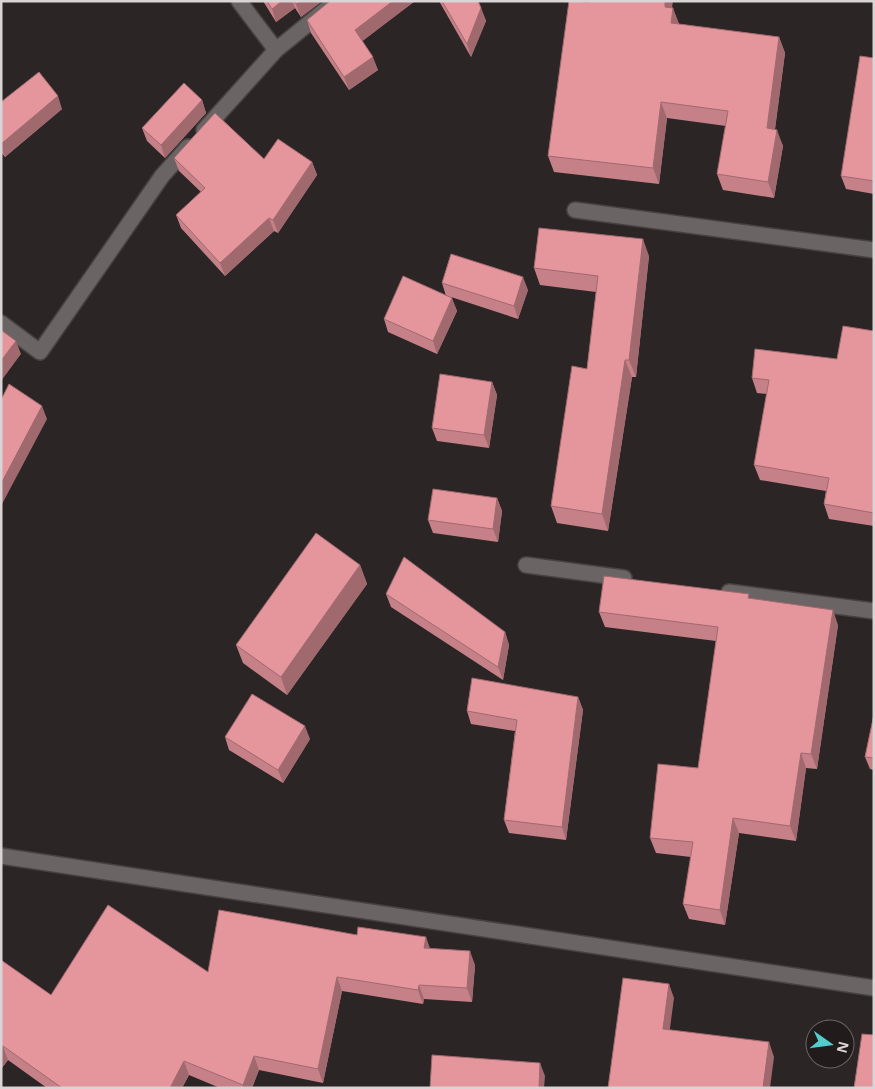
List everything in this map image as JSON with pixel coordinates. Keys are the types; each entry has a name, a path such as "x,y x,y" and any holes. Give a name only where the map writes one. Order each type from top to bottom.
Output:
{"street":[{"path":"239,1 276,50"},
{"path":"1,323 40,352 162,176 276,50 336,1"},
{"path":"575,210 874,250"},
{"path":"526,566 642,581"},
{"path":"719,591 874,611"},
{"path":"1,856 874,988"}],"building":[{"path":"267,1 282,1 272,9"},
{"path":"330,1 393,1 355,30 373,57 344,77 307,20"},
{"path":"442,1 478,1 481,8 467,44"},
{"path":"569,1 665,1 665,7 673,8 671,23 779,37 767,128 777,130 768,182 717,174 728,111 661,102 653,168 548,156"},
{"path":"860,56 874,58 874,181 841,176"},
{"path":"39,72 58,96 1,144 1,102"},
{"path":"184,83 202,100 161,145 142,128"},
{"path":"215,113 264,159 278,139 312,162 273,220 269,218 220,263 176,215 205,188 174,158"},
{"path":"539,228 643,239 629,360 625,360 602,514 551,506 572,366 587,369 598,276 534,268"},
{"path":"451,254 523,277 514,306 442,283"},
{"path":"403,276 452,298 433,341 384,319"},
{"path":"843,326 874,331 874,513 824,504 829,478 754,465 769,380 752,378 755,349 837,359"},
{"path":"1,330 16,341 1,361"},
{"path":"440,374 492,382 484,435 432,428"},
{"path":"9,384 42,406 1,484 1,400"},
{"path":"433,489 497,498 493,529 428,520"},
{"path":"316,533 360,565 281,677 236,645"},
{"path":"404,557 505,632 498,667 386,594"},
{"path":"604,576 749,594 748,598 833,610 811,754 801,753 790,826 733,818 720,910 683,904 693,842 650,838 658,764 698,768 718,627 599,612"},
{"path":"472,678 578,697 562,827 504,820 517,720 467,711"},
{"path":"252,694 305,726 278,770 225,737"},
{"path":"874,714 874,758 865,757"},
{"path":"108,905 208,972 219,910 357,935 358,927 426,937 424,948 470,951 467,988 419,985 418,990 337,977 318,1069 254,1056 243,1085 184,1061 170,1088 62,1088 3,1046 1,1049 1,960 51,995"},
{"path":"623,978 669,984 663,1029 769,1042 763,1088 608,1088"},
{"path":"862,1034 874,1035 874,1088 854,1088"},
{"path":"432,1055 540,1063 539,1088 430,1088"}]}
